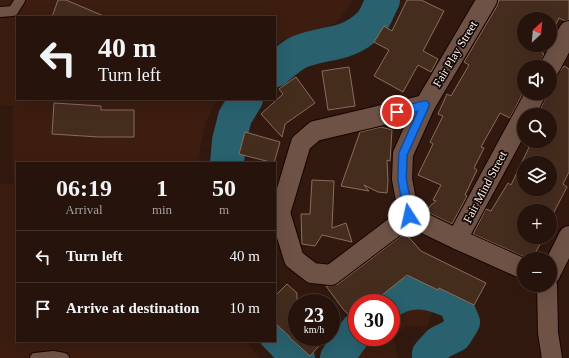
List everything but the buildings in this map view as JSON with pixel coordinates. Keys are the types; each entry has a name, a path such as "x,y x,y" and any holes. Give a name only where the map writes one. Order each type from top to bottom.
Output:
{"street":[{"name":"Fair Play Street","path":"409,216 402,179 403,154 425,105 487,0"},
{"path":"554,60 569,31"},
{"name":"Fair Mind Street","path":"457,240 532,100"},
{"path":"425,105 315,131 301,143 280,213 294,259 312,273 331,275 409,216 457,240 517,266"},
{"path":"557,260 569,236"},
{"path":"548,292 548,333 552,358"}],"lane":[{"path":"0,12 13,11 20,0"},
{"path":"34,358 53,356 64,358"}],"shaded area":[{"path":"0,0 354,0 336,23 307,36 283,40 276,46 276,16 16,16 16,100 216,100 206,121 200,148 199,162 16,162 16,342 246,342 260,358 0,358 0,184 13,184 13,106 0,105"},
{"path":"400,307 434,309 427,326 405,327 400,331"},
{"path":"357,346 395,346 397,358 348,358"}],"waterway":[{"path":"276,69 299,52 353,37 372,22 383,0"},
{"path":"227,162 229,141 235,117 245,100"},
{"path":"400,296 404,294 421,292 438,296 455,303 463,322 455,335 439,343 429,354 429,358"},
{"path":"276,335 298,358"},
{"path":"337,358 348,343"}],"route":[{"path":"397,112 425,105 403,154 402,179 409,216"}]}
